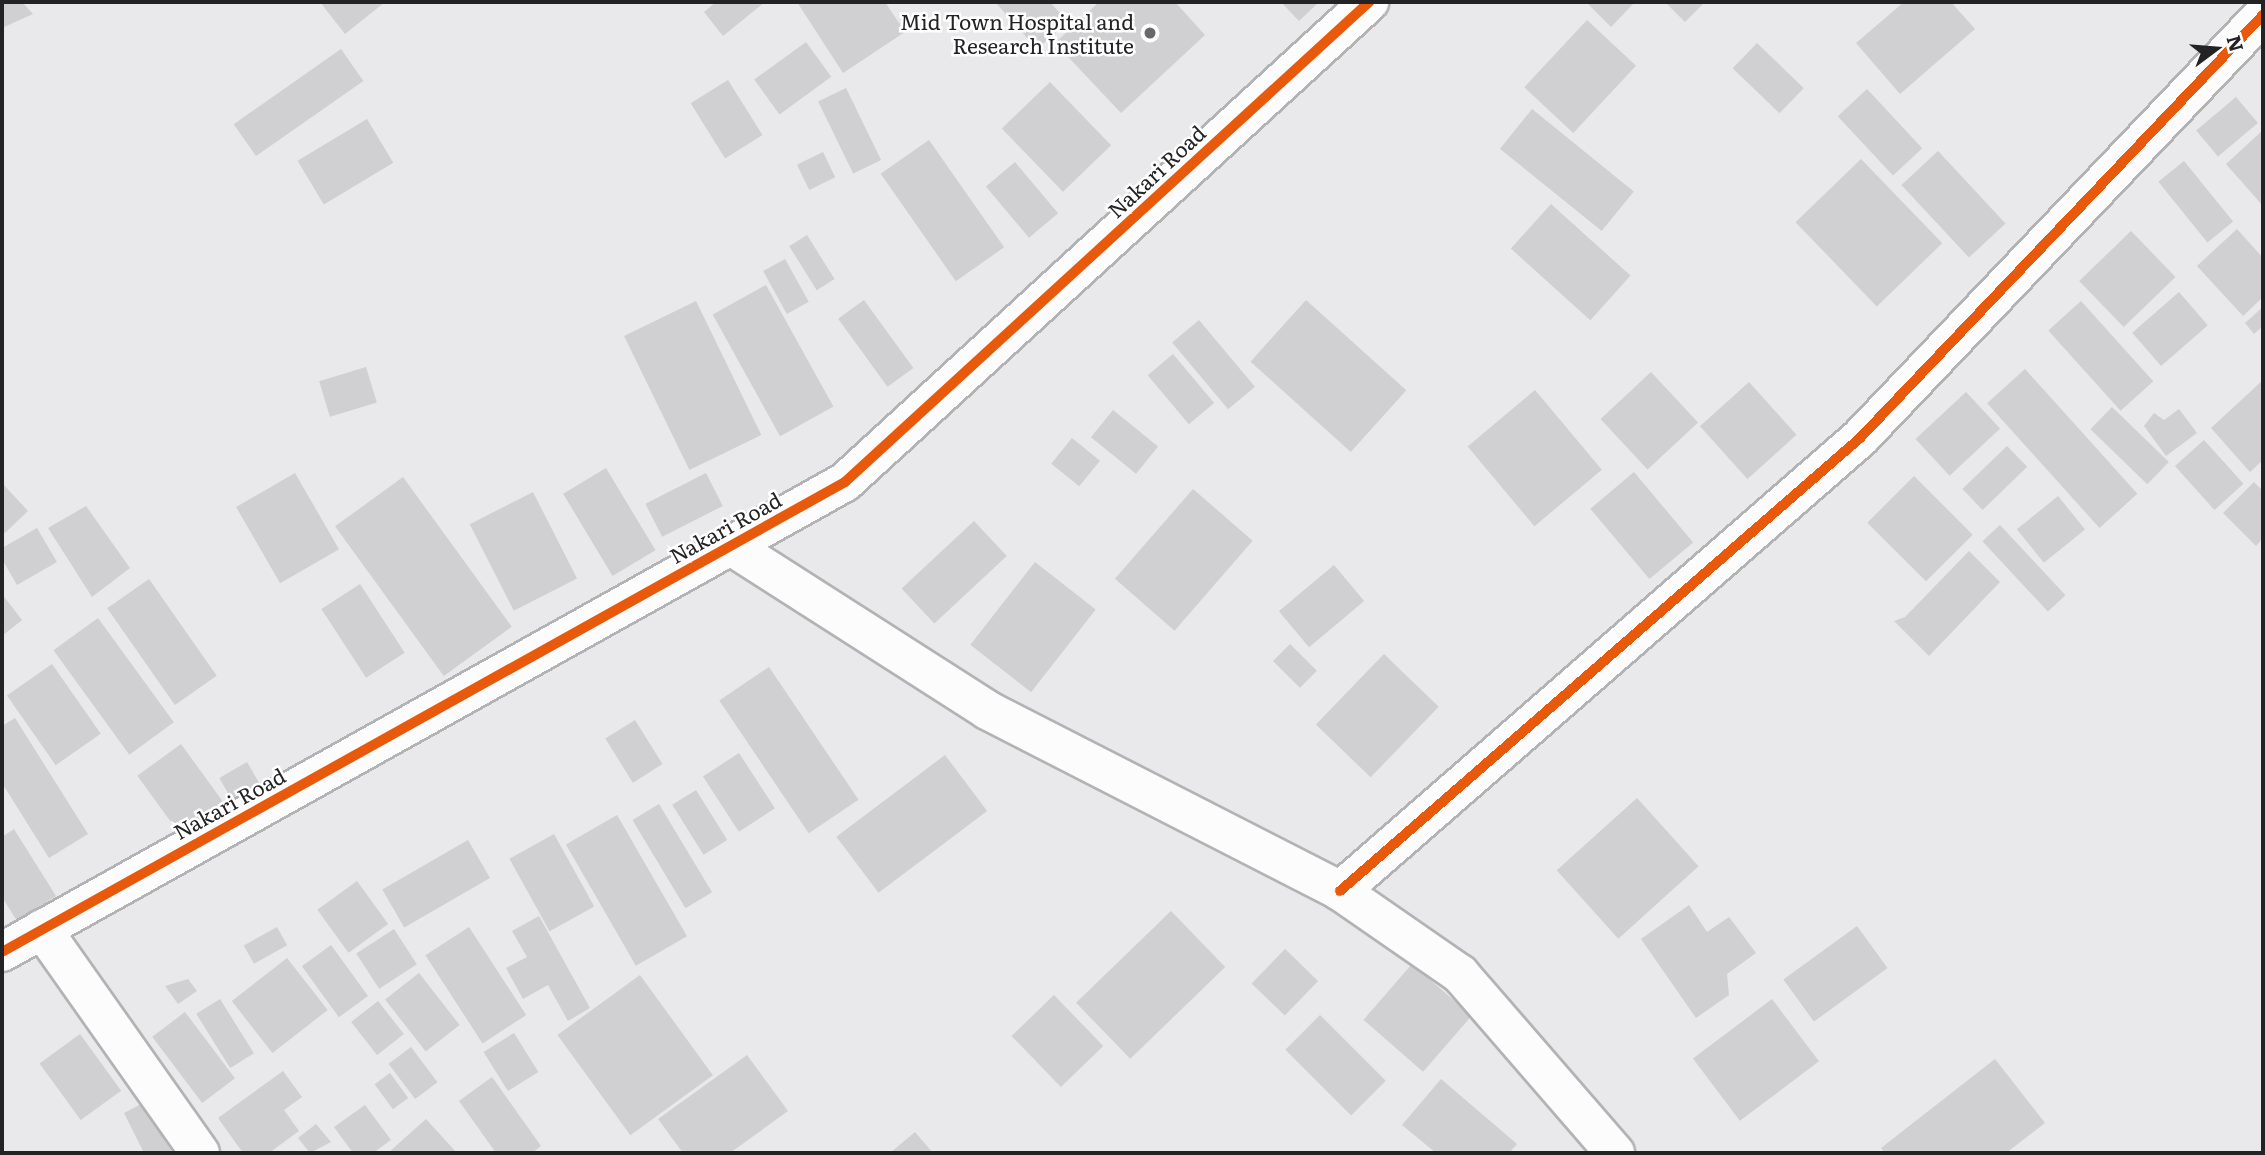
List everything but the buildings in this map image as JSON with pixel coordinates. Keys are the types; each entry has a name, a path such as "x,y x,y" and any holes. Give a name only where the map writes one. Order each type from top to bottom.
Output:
{"street":[{"name":"Nakari Road","path":"2,951 845,482 1369,2"},
{"path":"1340,891 1860,438 2263,15"},
{"path":"731,546 987,710 1193,812 1340,891 1460,974 1615,1153"},
{"path":"42,929 200,1153"}],"cycle path":[{"path":"2,952 845,482 1369,2"},
{"path":"1340,891 1860,438 2263,15"}],"place":[{"name":"Mid Town Hospital and Research Institute","path":"1150,33"}]}
